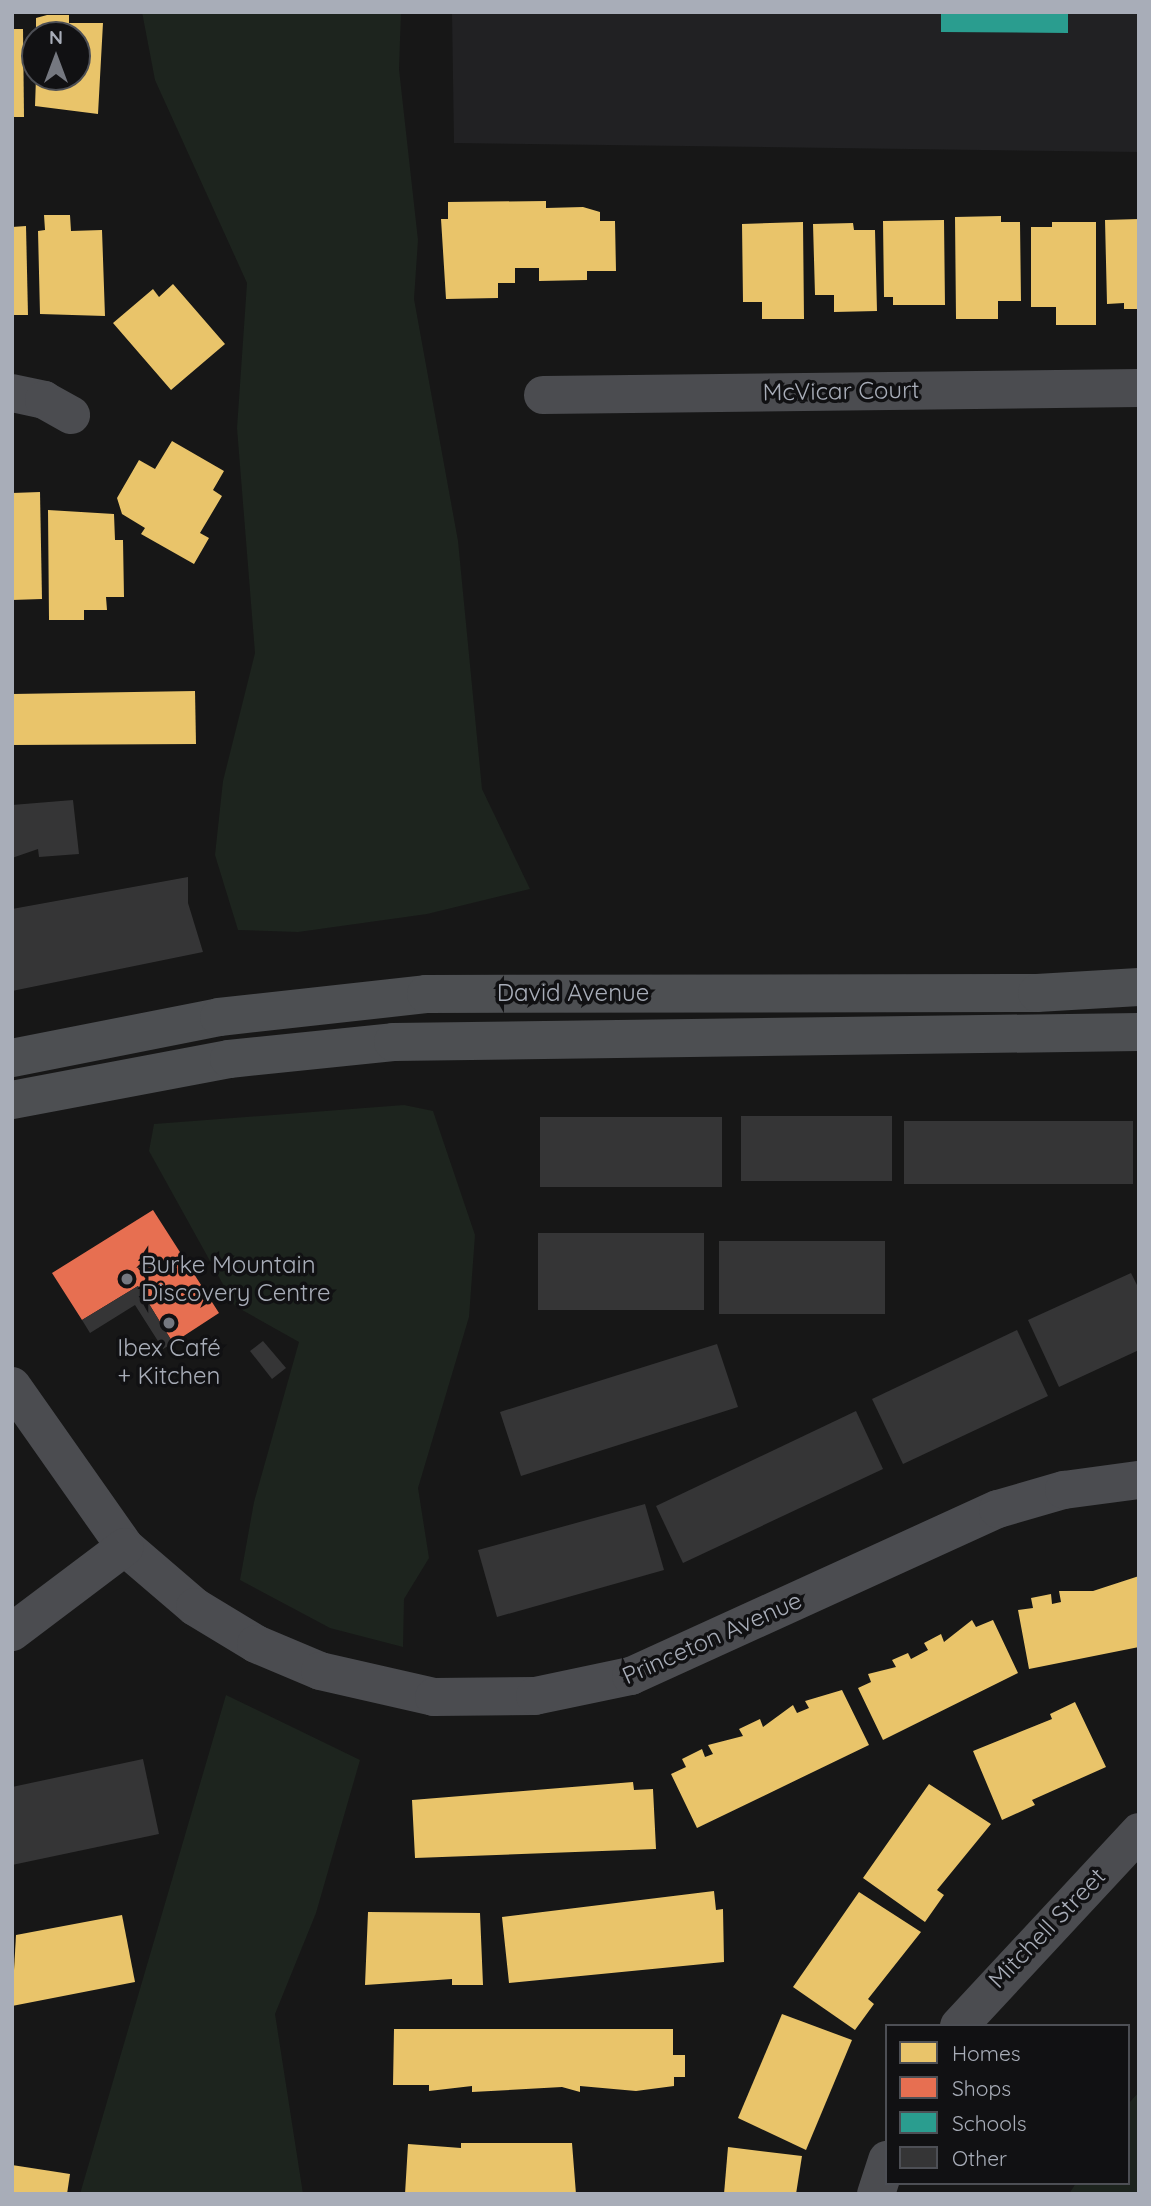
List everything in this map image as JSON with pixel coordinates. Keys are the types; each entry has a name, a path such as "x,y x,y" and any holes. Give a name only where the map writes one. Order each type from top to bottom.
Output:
{"main road":[{"name":"David Avenue","path":"12,1058 219,1017 426,994 1000,993 1139,987"},
{"name":"David Avenue","path":"12,1100 229,1059 394,1042 1139,1032"}],"street":[{"name":"McVicar Court","path":"543,395 1139,388"},
{"path":"12,393 44,400 71,415"},
{"name":"Princeton Avenue","path":"12,1386 125,1547 235,1632 320,1671 433,1697 535,1696 656,1668 998,1509 1064,1490 1139,1480"},
{"path":"12,1632 125,1547"},
{"name":"Mitchell Street","path":"961,2024 1139,1832"},
{"path":"876,2194 885,2167"}],"shaded area":[{"path":"142,12 401,12 399,69 418,240 414,299 458,541 482,789 530,889 427,914 298,932 238,930 215,855 223,781 255,653 237,428 247,283 155,80"},
{"path":"452,12 1139,12 1139,152 454,143"},
{"path":"404,1105 433,1111 475,1235 469,1317 418,1488 429,1558 404,1599 403,1647 330,1628 240,1580 254,1502 299,1342 235,1306 149,1151 154,1124"},
{"path":"226,1695 360,1760 316,1913 275,2014 303,2194 80,2194"},
{"path":"1139,2092 1139,2194 1069,2194 1075,2185 1130,2185 1130,2102"}],"building: Homes":[{"path":"69,15 69,21 36,21 36,18"},
{"path":"91,23 103,23 98,114 35,106 36,91 91,91"},
{"path":"12,29 21,29 21,91 24,91 24,117 12,117"},
{"path":"546,201 546,208 583,207 600,212 600,221 615,221 616,271 587,271 587,280 539,281 539,268 515,268 515,283 498,283 498,298 446,299 441,219 448,219 448,202"},
{"path":"44,215 70,215 71,231 102,230 105,316 40,314 38,231 45,230"},
{"path":"1001,216 1001,222 1020,222 1021,301 998,301 998,319 956,319 955,217"},
{"path":"1139,219 1139,309 1124,309 1124,303 1107,304 1105,220"},
{"path":"944,220 945,305 893,305 893,297 884,297 883,221"},
{"path":"803,222 804,319 762,319 762,302 743,302 742,224"},
{"path":"1052,222 1096,222 1096,325 1056,325 1056,307 1031,307 1031,227 1052,227"},
{"path":"853,223 854,230 875,230 877,311 834,312 834,295 815,295 813,224"},
{"path":"26,226 28,315 12,315 12,227"},
{"path":"173,284 225,344 171,390 113,323 153,289 159,297"},
{"path":"172,441 224,471 213,490 222,496 200,533 209,538 194,564 141,534 145,528 122,514 117,498 139,460 155,469"},
{"path":"40,492 42,599 12,600 12,493"},
{"path":"48,510 114,514 115,540 123,540 124,597 106,597 107,610 84,610 84,620 49,620"},
{"path":"195,691 196,744 12,745 12,694"},
{"path":"1139,1576 1139,1647 1029,1669 1018,1610 1033,1608 1031,1598 1051,1594 1052,1604 1061,1602 1059,1591 1093,1591"},
{"path":"972,1620 976,1627 993,1620 1018,1673 883,1740 858,1688 871,1682 868,1674 896,1667 892,1660 908,1653 911,1659 928,1650 924,1643 941,1634 944,1642"},
{"path":"842,1690 869,1745 697,1828 671,1774 686,1767 682,1759 702,1749 705,1757 713,1754 708,1745 743,1736 739,1729 760,1719 763,1727 793,1705 797,1713 809,1708 805,1701"},
{"path":"1075,1702 1106,1767 1032,1800 1035,1805 1002,1820 973,1751 1052,1719 1050,1714"},
{"path":"633,1782 634,1790 653,1789 656,1849 415,1858 412,1800"},
{"path":"929,1784 991,1824 937,1890 944,1895 925,1922 863,1878"},
{"path":"714,1891 716,1910 723,1909 724,1962 509,1983 502,1917"},
{"path":"859,1892 921,1932 868,1999 874,2004 855,2030 793,1987"},
{"path":"368,1912 480,1913 483,1985 452,1985 452,1979 365,1985"},
{"path":"122,1915 135,1982 12,2006 16,1935"},
{"path":"782,2014 852,2040 806,2150 738,2118"},
{"path":"394,2029 673,2029 673,2055 685,2055 685,2077 674,2077 674,2086 636,2091 580,2086 580,2092 562,2087 472,2092 472,2086 429,2091 429,2085 393,2085"},
{"path":"461,2143 572,2143 576,2194 405,2194 408,2144 461,2148"},
{"path":"728,2147 802,2156 796,2194 724,2194"},
{"path":"12,2165 70,2174 67,2194 12,2194"}],"building: Shops":[{"name":"Burke Mountain Discovery Centre","path":"153,1210 219,1313 173,1343 138,1286 82,1320 52,1273"}],"building: Schools":[{"path":"941,12 1068,12 1068,33 941,32"}],"building: Other":[{"path":"73,800 79,854 39,857 38,849 12,858 12,805"},
{"path":"188,877 188,903 203,952 12,991 12,909"},
{"path":"741,1116 892,1116 892,1181 741,1181"},
{"path":"540,1117 722,1117 722,1187 540,1187"},
{"path":"904,1121 1133,1121 1133,1184 904,1184"},
{"path":"538,1233 704,1233 704,1310 538,1310"},
{"path":"719,1241 885,1241 885,1314 719,1314"},
{"path":"1131,1273 1139,1289 1139,1350 1059,1387 1028,1320"},
{"path":"138,1286 173,1343 163,1349 135,1305 90,1333 82,1320"},
{"path":"1017,1330 1048,1396 903,1464 872,1399"},
{"path":"263,1341 286,1368 272,1379 250,1351"},
{"path":"717,1344 738,1407 521,1476 500,1412"},
{"path":"856,1411 883,1469 683,1563 656,1506"},
{"path":"645,1504 664,1570 497,1617 478,1550"},
{"path":"143,1759 159,1834 12,1865 12,1787"}],"place":[{"name":"Burke Mountain Discovery Centre","path":"127,1279"},
{"name":"Ibex Café + Kitchen","path":"169,1323"}]}
